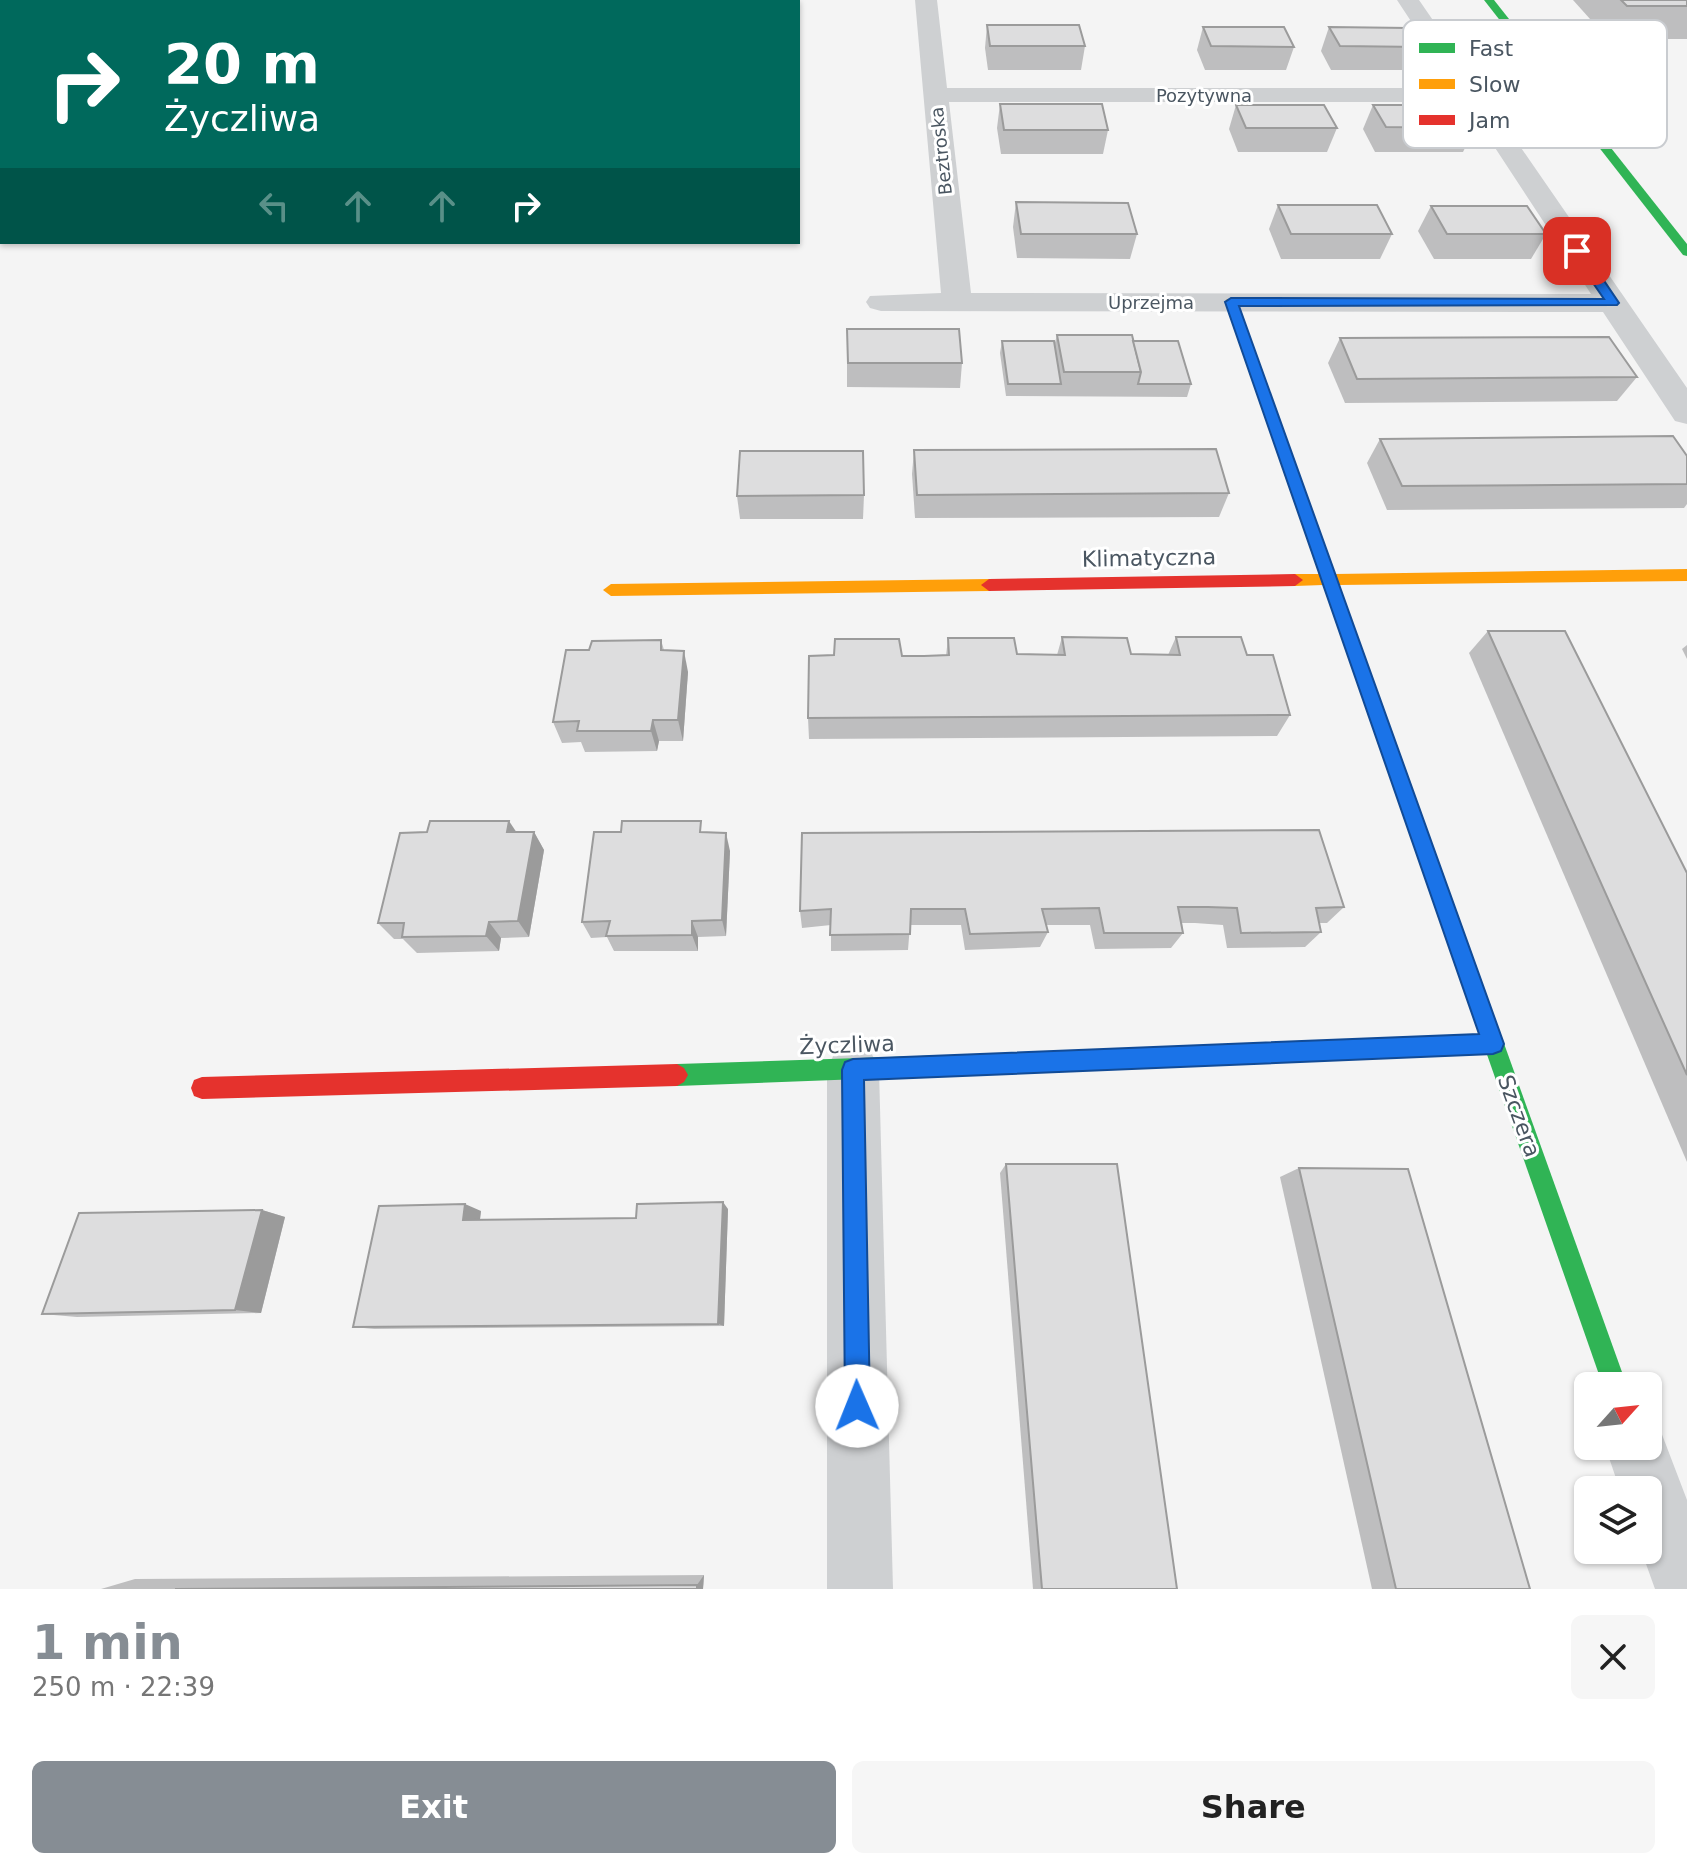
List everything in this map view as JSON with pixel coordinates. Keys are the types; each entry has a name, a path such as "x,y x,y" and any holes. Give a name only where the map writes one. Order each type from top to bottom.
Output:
{"street":[{"name":"Beztroska","path":"926,0 957,302"},
{"path":"1408,0 1421,20"},
{"path":"1489,0 1505,20"},
{"name":"Pozytywna","path":"936,95 1403,95"},
{"path":"1508,148 1687,413"},
{"path":"1605,148 1687,252"},
{"name":"Uprzejma","path":"881,302 1612,303"},
{"name":"Szczera","path":"1231,302 1610,1372"},
{"name":"Klimatyczna","path":"611,590 1687,575"},
{"name":"Życzliwa","path":"202,1088 853,1070 1493,1044"},
{"path":"853,1070 860,1589"},
{"path":"1641,1460 1687,1588"}],"building":[{"path":"1621,0 1687,0 1687,6 1627,6"},
{"path":"987,25 1079,25 1085,46 990,46"},
{"path":"1203,27 1284,27 1294,47 1211,46"},
{"path":"1329,27 1403,28 1403,47 1340,46"},
{"path":"1000,104 1102,104 1108,130 1004,130"},
{"path":"1236,105 1324,105 1337,128 1246,128"},
{"path":"1373,105 1403,105 1403,127 1386,127"},
{"path":"1016,202 1128,203 1137,234 1021,234"},
{"path":"1278,205 1377,205 1392,234 1291,234"},
{"path":"1431,206 1527,206 1546,234 1447,234"},
{"path":"847,329 959,329 962,363 848,363"},
{"path":"1057,335 1132,335 1141,372 1064,372"},
{"path":"1609,337 1637,377 1357,379 1340,338"},
{"path":"1002,341 1054,341 1061,384 1008,384"},
{"path":"1133,341 1178,341 1191,384 1138,384 1141,372"},
{"path":"1673,436 1687,456 1687,484 1402,486 1380,439"},
{"path":"1216,449 1229,493 917,495 914,450"},
{"path":"740,451 863,451 864,495 737,496"},
{"path":"1488,631 1565,631 1687,873 1687,1075"},
{"path":"1062,637 1127,638 1131,654 1180,655 1176,637 1241,637 1247,655 1273,655 1290,715 808,718 809,656 834,655 835,639 899,639 902,656 924,656 949,655 948,638 1014,638 1017,654 1065,655"},
{"path":"661,640 661,650 684,651 678,720 653,720 651,731 577,731 579,721 553,722 566,650 589,650 592,641"},
{"path":"430,821 509,821 507,832 534,832 518,921 489,922 486,936 402,937 404,923 378,923 400,833 427,832"},
{"path":"622,821 701,821 700,832 726,833 722,920 692,921 692,935 606,936 610,921 582,922 594,832 621,832"},
{"path":"1319,830 1344,907 1316,908 1321,932 1241,933 1237,908 1178,907 1183,933 1104,933 1099,908 1042,909 1048,932 970,934 965,909 911,909 910,934 830,935 831,909 800,911 802,833"},
{"path":"1006,1164 1117,1164 1177,1589 1042,1589"},
{"path":"1299,1168 1408,1169 1530,1589 1396,1589"},
{"path":"723,1202 718,1324 353,1327 379,1206 465,1204 463,1220 636,1218 637,1204"},
{"path":"262,1210 235,1310 42,1314 79,1213"},
{"path":"697,1585 697,1589 175,1589"}],"traffic: fast":[{"path":"1489,0 1505,20"},
{"path":"1605,148 1687,252"},
{"path":"1381,726 1610,1372"},
{"path":"677,1075 1071,1061"}],"traffic: slow":[{"path":"1231,302 1381,726"},
{"path":"1295,580 1687,575"},
{"path":"611,590 989,585"},
{"path":"1071,1061 1493,1044"}],"traffic: jam":[{"path":"989,585 1295,580"},
{"path":"202,1088 677,1075"}],"route":[{"path":"857,1406 853,1070 1493,1044 1231,302 1612,303 1577,251"}]}
